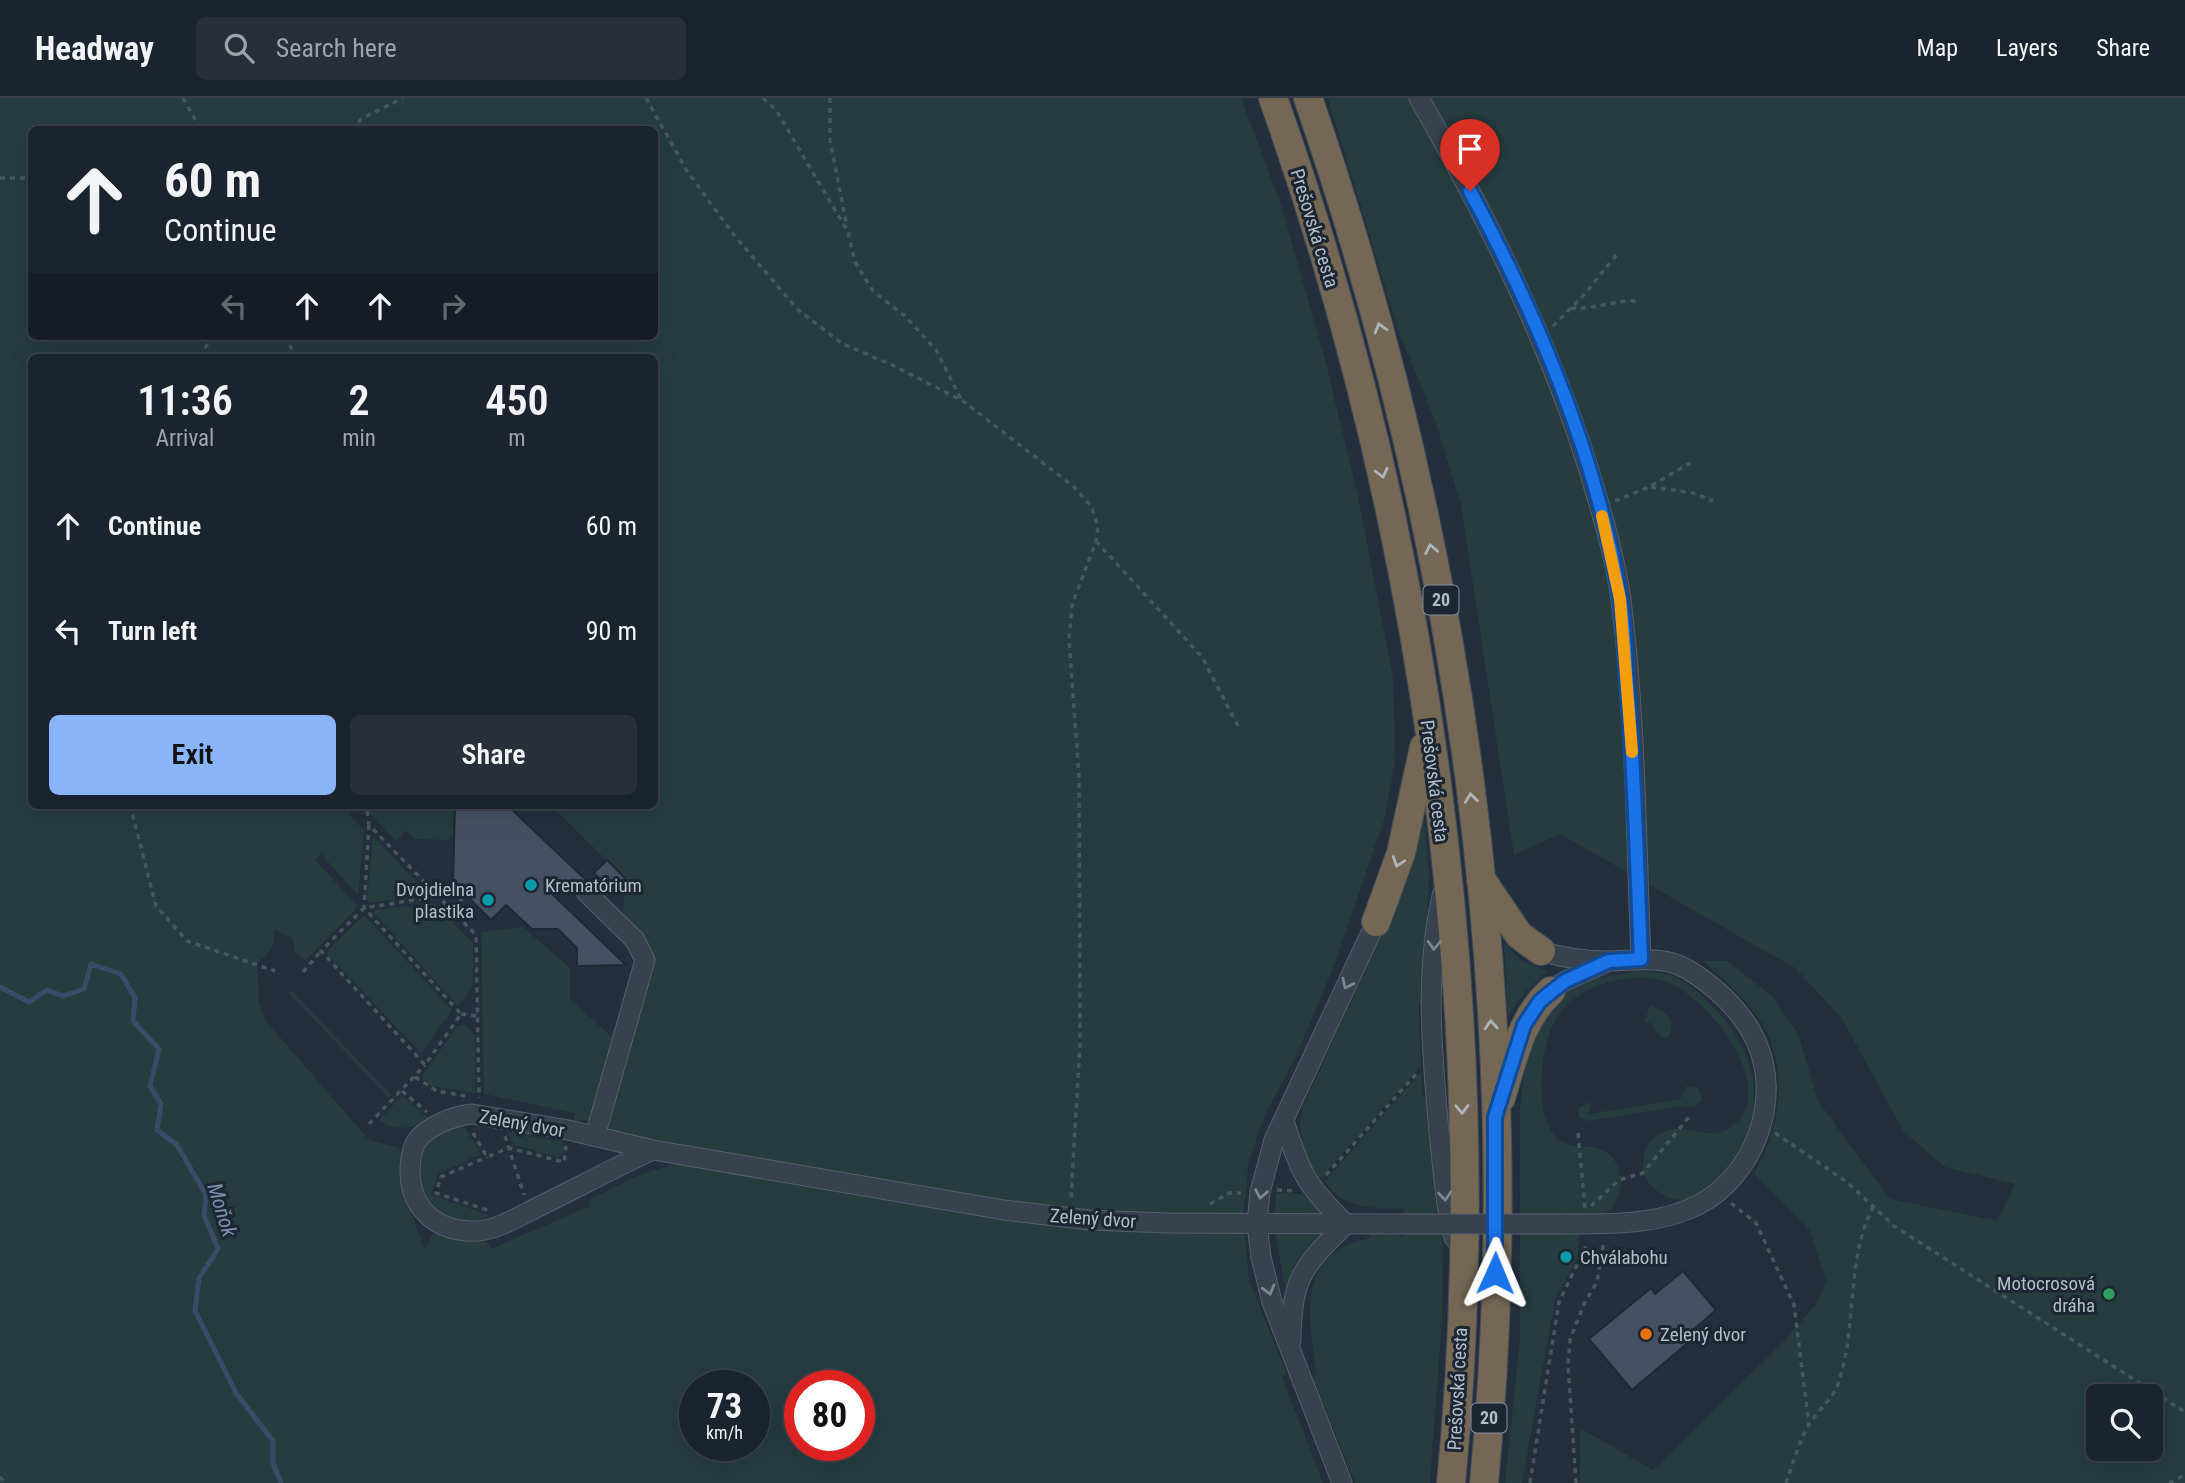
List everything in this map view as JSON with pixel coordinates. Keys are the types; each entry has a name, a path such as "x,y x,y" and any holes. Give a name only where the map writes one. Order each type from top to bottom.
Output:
{"highway":[{"name":"Prešovská cesta","path":"1273,98 1322,248 1366,407 1395,535 1428,724 1447,878 1461,1087 1462,1272 1458,1398 1451,1483"},
{"name":"Prešovská cesta","path":"1308,98 1359,254 1415,470 1448,639 1479,877 1492,1026 1495,1117 1493,1353 1484,1483"},
{"path":"1376,922 1401,853 1428,724"},
{"path":"1479,877 1519,934 1541,951"},
{"path":"1495,1117 1524,1025 1540,1001 1551,991"}],"street":[{"path":"1419,98 1494,236 1542,338 1600,507 1620,599 1632,739 1641,959"},
{"path":"586,892 635,940 645,960 594,1136"},
{"path":"1342,1483 1290,1353 1261,1257 1257,1224 1260,1192 1275,1140 1376,922"},
{"path":"1541,951 1570,958 1671,962 1714,988 1742,1019 1757,1043 1764,1069 1765,1105 1762,1124 1746,1161 1718,1193"},
{"path":"1551,991 1565,981 1609,961"},
{"name":"Zelený dvor","path":"449,1120 501,1118 653,1150 1004,1210 1072,1218 1257,1224 1655,1220 1682,1212 1718,1193"},
{"path":"449,1120 416,1142 411,1164 412,1192 429,1220 452,1228 478,1231 501,1224 653,1150"},
{"path":"1284,1121 1295,1156 1309,1186 1346,1224 1317,1252 1299,1280 1294,1297 1290,1353"}],"path":[{"path":"184,98 199,126"},
{"path":"355,126 361,119 403,98"},
{"path":"646,98 687,171 734,235 797,309 843,344 963,401 1073,486 1091,506 1098,526 1097,541 1072,605 1069,639 1079,777 1080,1043 1070,1206 1072,1218"},
{"path":"763,98 776,110 848,232"},
{"path":"830,98 830,140 855,262 873,291 906,317 936,350 963,401"},
{"path":"0,178 28,178"},
{"path":"1542,338 1618,253"},
{"path":"1571,308 1581,309 1621,299 1640,301"},
{"path":"1600,507 1649,487 1690,463"},
{"path":"1649,487 1693,493 1713,501"},
{"path":"1097,541 1202,657 1240,730"},
{"path":"131,809 156,906 187,941 229,953 275,971"},
{"path":"370,809 367,811 369,825 363,908 461,1014 478,1016"},
{"path":"369,825 476,935 479,1098 437,1091 415,1077"},
{"path":"452,909 475,886"},
{"path":"303,972 363,908 439,896"},
{"path":"321,951 425,1065"},
{"path":"369,1124 415,1077 461,1014"},
{"path":"1203,1206 1223,1199 1228,1193 1301,1191 1321,1180 1424,1064"},
{"path":"402,1091 449,1120 469,1127 487,1157"},
{"path":"1585,1219 1619,1180 1643,1173 1690,1116"},
{"path":"501,1118 529,1212"},
{"path":"1762,1124 1847,1182 1894,1226 2185,1412"},
{"path":"501,1224 494,1213 436,1193 441,1177 509,1148 564,1163 568,1130"},
{"path":"1530,1483 1559,1302 1589,1241 1578,1133"},
{"path":"1718,1193 1756,1223 1794,1305 1809,1425"},
{"path":"1786,1483 1809,1425 1837,1388 1849,1343 1856,1252 1863,1226 1873,1207"},
{"path":"1576,1483 1568,1365 1570,1340 1584,1304 1597,1282 1585,1219"},
{"path":"2169,1483 2185,1475"},
{"path":"0,1477 5,1483"}],"green space":[{"path":"0,98 1241,98 1281,205 1326,363 1358,497 1393,677 1395,759 1385,817 1334,966 1296,1056 1265,1115 1249,1160 1243,1216 1249,1281 1287,1374 1282,1377 1323,1483 0,1483"},
{"path":"1328,98 2185,98 2185,1483 1580,1483 1580,1428 1653,1470 1785,1340 1818,1302 1826,1281 1810,1231 1754,1174 1771,1136 1779,1094 1778,1073 1767,1033 1744,1000 1703,961 1727,961 1770,994 1798,1033 1818,1101 1890,1199 1997,1221 2015,1184 1945,1167 1904,1132 1841,1017 1795,968 1560,834 1514,855 1461,505 1436,423 1397,326"},
{"path":"365,809 458,809 455,831 449,840 415,839 406,831 396,841"},
{"path":"1424,820 1429,875 1424,1002 1418,1003 1421,1066 1321,1177 1316,1178 1303,1143 1303,1107 1385,928 1419,822"},
{"path":"373,836 426,892 424,895 371,903 367,900"},
{"path":"435,904 473,943 473,987 458,1006 374,913 375,910"},
{"path":"364,915 452,1010 421,1053 328,955 328,950"},
{"path":"523,927 570,968 570,999 615,1040 590,1120 574,1121 575,1113 484,1094 481,932"},
{"path":"1504,944 1524,962 1548,971 1525,992 1508,1015"},
{"path":"1639,971 1667,974 1680,979 1715,1008 1729,1025 1751,1070 1755,1100 1750,1126 1732,1162 1704,1191 1688,1198 1672,1198 1655,1189 1646,1179 1643,1166 1646,1150 1655,1137 1675,1129 1706,1133 1726,1130 1735,1124 1746,1107 1748,1088 1744,1067 1734,1046 1704,1008 1672,984 1657,980 1632,978 1601,984 1575,998 1559,1014 1552,1026 1543,1062 1542,1102 1546,1120 1554,1134 1565,1143 1600,1149 1611,1156 1619,1170 1620,1186 1616,1201 1605,1213 1579,1218 1578,1258 1555,1299 1522,1483 1505,1483 1520,1337 1520,1110 1526,1052 1532,1030 1560,996 1597,978"},
{"path":"291,990 391,1095 389,1098 289,993"},
{"path":"1650,1006 1669,1017 1672,1026 1668,1037 1661,1037 1651,1023 1644,1023"},
{"path":"465,1024 475,1035 475,1093 429,1085 422,1077 457,1026"},
{"path":"1421,1072 1422,1097 1430,1097 1443,1250 1442,1317 1430,1483 1355,1483 1312,1376 1317,1375 1311,1332 1312,1291 1318,1273 1329,1257 1346,1246 1370,1238 1371,1234 1404,1236 1404,1209 1360,1206 1341,1197 1325,1181"},
{"path":"1687,1086 1698,1087 1702,1100 1693,1107 1683,1106 1588,1121 1579,1117 1579,1108 1591,1102 1589,1114 1680,1099"},
{"path":"402,1096 432,1121 398,1128 379,1120"},
{"path":"464,1127 479,1150 479,1155 438,1174 431,1195 491,1216 465,1221 444,1215 429,1201 420,1182 419,1163 425,1145 440,1132"},
{"path":"507,1132 563,1142 563,1154 557,1157 514,1145"},
{"path":"1276,1193 1303,1194 1323,1214 1275,1213"},
{"path":"1323,1233 1295,1263 1286,1290 1275,1234"}],"building":[{"name":"Krematórium","path":"455,809 511,809 586,880 575,887 547,889 626,965 577,966 577,948 558,929 532,929 506,905 491,920 467,896 469,893 453,882"},
{"path":"607,860 625,878 613,891 594,873"},
{"name":"Zelený dvor","path":"1683,1271 1716,1310 1693,1330 1697,1335 1632,1390 1589,1339 1651,1288 1655,1294"}],"waterway":[{"name":"Moňok","path":"0,987 29,1002 47,990 63,996 84,989 91,964 121,974 135,998 133,1021 159,1049 150,1086 161,1104 157,1130 177,1145 206,1195 204,1215 218,1249 199,1278 195,1311 236,1393 273,1441 273,1463 281,1483"}],"slow traffic":[{"path":"1602,516 1620,599 1632,752"}],"place":[{"name":"Krematórium","path":"531,885"},
{"name":"Dvojdielna plastika","path":"488,900"},
{"name":"Chválabohu","path":"1566,1257"},
{"name":"Motocrosová dráha","path":"2109,1294"},
{"name":"Zelený dvor","path":"1646,1334"}],"route":[{"path":"1470,191 1542,338 1600,507 1620,599 1632,739 1641,959 1609,961 1565,981 1540,1001 1524,1025 1495,1117 1495,1273"}]}
